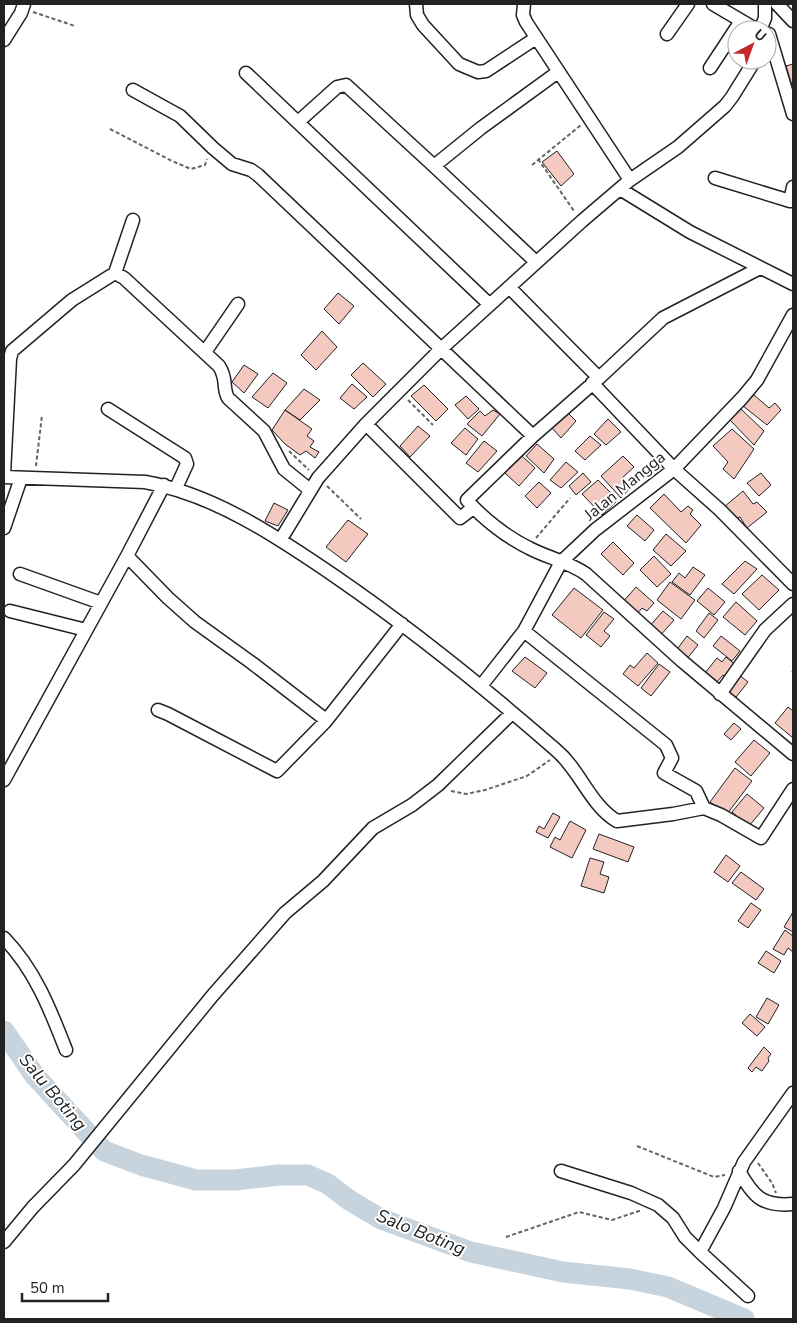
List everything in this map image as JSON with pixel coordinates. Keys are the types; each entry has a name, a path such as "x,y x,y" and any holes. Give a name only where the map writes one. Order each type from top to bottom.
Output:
{"street":[{"path":"416,4 423,25 459,64 478,72 486,70 536,38"},
{"path":"524,4 524,18 536,38 630,180"},
{"path":"668,34 688,4"},
{"path":"712,4 739,20"},
{"path":"765,4 765,20"},
{"path":"778,4 793,21"},
{"path":"4,40 24,6"},
{"path":"710,68 727,42"},
{"path":"777,69 793,114"},
{"path":"281,539 318,478 366,424 488,304 630,180 678,147 725,106 748,70"},
{"path":"246,72 488,304"},
{"path":"434,166 481,128 558,72"},
{"path":"298,122 337,87 346,85 536,262"},
{"path":"133,90 180,116 232,164 258,174 533,436"},
{"path":"715,178 792,201 793,187"},
{"path":"620,189 682,228 793,284"},
{"path":"133,220 114,273 72,300 12,351 4,476 145,482 170,487 226,510 281,539 381,608 481,686 559,752 602,808 618,821 657,817 704,808 730,819 762,838 793,789"},
{"path":"760,268 658,322 533,436 467,500 473,508 498,528 528,548 574,566 586,574 682,661 793,754"},
{"path":"114,273 124,278 205,352 224,373 228,398 264,431 284,469 310,490"},
{"path":"509,286 674,469 720,510 793,584"},
{"path":"205,352 238,304"},
{"name":"Jalan Mangga","path":"481,686 524,631 561,562 595,530 674,469 757,380 792,321"},
{"path":"4,780 127,556 170,487 187,464 185,458 108,409"},
{"path":"366,424 460,518 473,508"},
{"path":"4,528 21,478"},
{"path":"127,556 194,622 252,663 326,720"},
{"path":"20,574 101,603"},
{"path":"720,694 765,630 793,604"},
{"path":"10,611 86,630"},
{"path":"158,710 277,771 326,720 402,624"},
{"path":"524,631 666,745 672,758 664,773 696,791 704,808"},
{"path":"4,1242 33,1207 74,1165 213,995 285,913 323,880 373,828 412,805 438,785 512,713"},
{"path":"4,938 30,970 48,1005 66,1050"},
{"path":"700,1252 724,1208 739,1171 750,1152 793,1093"},
{"path":"561,1171 631,1193 658,1204 673,1218 685,1237 748,1296"},
{"path":"739,1171 749,1190 756,1196 768,1202 789,1205"}],"path":[{"path":"24,6 75,26"},
{"path":"532,164 589,118"},
{"path":"110,129 191,169 205,165 213,148"},
{"path":"538,160 582,221"},
{"path":"399,392 433,425"},
{"path":"35,478 42,415"},
{"path":"528,548 570,498"},
{"path":"438,785 457,794 472,794 527,776 538,770 559,752"},
{"path":"637,1146 714,1177 739,1171"},
{"path":"750,1152 772,1183 779,1200 789,1205"},
{"path":"506,1237 579,1212 612,1220 658,1204"}],"building":[{"path":"793,64 793,89 786,66"},
{"path":"557,151 574,174 561,186 542,162"},
{"path":"338,293 354,306 339,324 324,309"},
{"path":"322,331 337,347 316,370 301,355"},
{"path":"363,363 386,384 373,397 351,375"},
{"path":"244,365 258,374 244,393 232,382"},
{"path":"273,373 287,383 268,408 252,397"},
{"path":"352,384 367,397 354,409 340,398"},
{"path":"424,385 448,409 436,421 411,396"},
{"path":"304,389 320,400 300,420 285,410"},
{"path":"754,395 769,408 775,403 781,410 767,425 743,406"},
{"path":"466,396 479,409 468,419 455,405"},
{"path":"741,409 764,431 754,445 730,420"},
{"path":"285,410 312,429 307,436 314,441 310,447 319,452 315,458 306,451 300,455 285,444 272,430"},
{"path":"493,410 500,414 482,436 467,424 480,411 485,416"},
{"path":"566,411 576,421 561,438 552,428"},
{"path":"608,419 621,432 606,445 594,434"},
{"path":"418,426 430,436 410,457 400,446"},
{"path":"465,428 478,439 466,455 451,443"},
{"path":"732,429 754,449 734,479 723,469 728,462 713,446"},
{"path":"590,436 601,445 585,460 575,451"},
{"path":"484,441 497,451 478,472 466,463"},
{"path":"537,444 554,459 544,473 526,456"},
{"path":"522,456 535,468 519,486 505,473"},
{"path":"623,456 634,467 622,478 631,487 621,498 601,476"},
{"path":"566,462 578,472 561,488 550,480"},
{"path":"583,473 591,482 576,495 569,486"},
{"path":"761,473 771,485 759,496 747,483"},
{"path":"598,480 618,500 602,515 582,494"},
{"path":"539,482 551,493 537,508 525,496"},
{"path":"743,491 753,504 757,502 767,512 747,528 740,517 733,519 724,507"},
{"path":"664,494 681,512 688,506 693,510 690,514 701,525 686,543 650,508"},
{"path":"274,503 288,510 278,526 265,521"},
{"path":"637,515 654,530 645,541 627,526"},
{"path":"348,520 368,534 346,562 326,547"},
{"path":"666,534 686,551 671,566 653,550"},
{"path":"613,542 634,563 623,575 601,554"},
{"path":"654,556 671,574 657,587 640,570"},
{"path":"745,561 757,569 734,594 722,584"},
{"path":"693,567 705,575 690,595 672,582 679,573 685,578"},
{"path":"762,575 779,590 759,610 742,594"},
{"path":"670,582 695,600 681,619 657,600"},
{"path":"636,587 654,603 647,611 642,608 636,615 622,603"},
{"path":"574,588 603,610 581,638 552,615"},
{"path":"708,588 725,602 714,615 697,601"},
{"path":"736,602 757,621 745,635 723,617"},
{"path":"663,611 674,620 659,637 648,628"},
{"path":"604,612 614,619 604,631 610,636 601,647 586,635"},
{"path":"709,613 718,620 704,638 696,631"},
{"path":"687,636 698,645 686,660 675,652"},
{"path":"721,636 740,651 732,661 713,646"},
{"path":"647,653 658,663 638,686 623,674 630,665 634,668"},
{"path":"525,657 547,673 535,688 512,671"},
{"path":"726,657 738,667 728,679 723,675 717,682 705,673 717,658 722,662"},
{"path":"659,664 670,672 651,696 641,688"},
{"path":"738,674 748,682 733,701 723,693"},
{"path":"788,707 793,711 793,738 775,723"},
{"path":"734,723 741,729 731,740 724,734"},
{"path":"754,740 770,753 751,776 735,762"},
{"path":"735,768 752,781 727,814 710,802"},
{"path":"747,794 764,808 749,826 732,812"},
{"path":"553,813 560,817 548,838 536,832 539,826 544,829"},
{"path":"570,821 586,830 572,858 550,847 555,837 560,840"},
{"path":"599,834 634,847 628,862 593,849"},
{"path":"726,855 740,866 728,882 714,872"},
{"path":"590,858 604,862 600,874 609,877 604,893 581,886"},
{"path":"741,872 764,889 756,900 732,883"},
{"path":"751,903 761,910 748,928 738,921"},
{"path":"793,912 793,932 784,927"},
{"path":"785,930 793,936 793,952 788,948 784,955 773,949"},
{"path":"766,951 781,961 774,973 758,963"},
{"path":"767,998 779,1005 768,1024 756,1017"},
{"path":"750,1014 765,1027 757,1036 742,1023"},
{"path":"764,1047 771,1054 768,1058 769,1061 762,1071 756,1067 752,1072 748,1068"}],"waterway":[{"name":"Salo Boting","path":"4,1031 35,1076 104,1151 141,1165 196,1180 235,1180 279,1175 308,1175 328,1184 349,1200 381,1219 471,1252 563,1272 630,1279 668,1287 744,1319"}],"water label":[{"name":"Salu Boting","path":"53,1092"}]}
